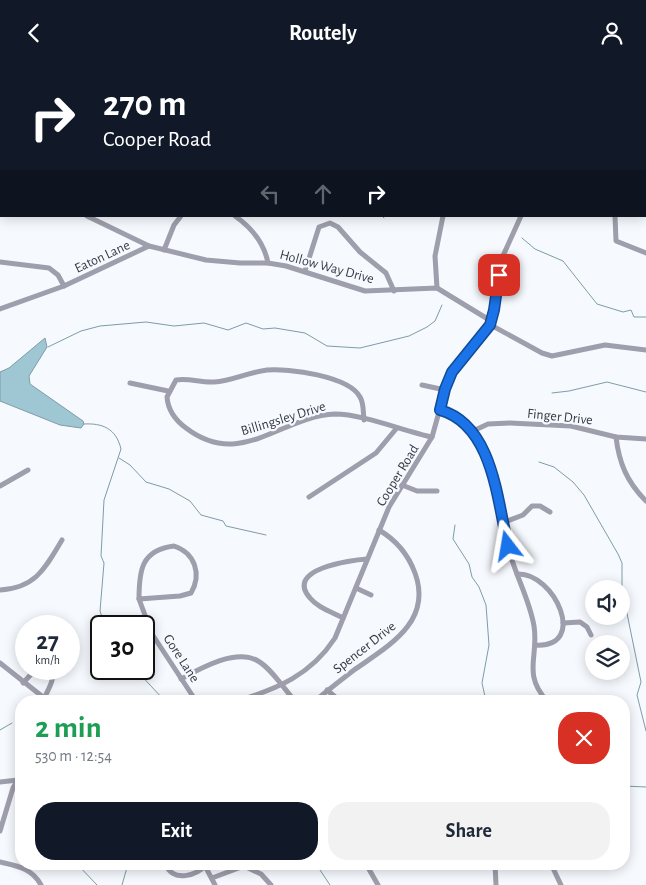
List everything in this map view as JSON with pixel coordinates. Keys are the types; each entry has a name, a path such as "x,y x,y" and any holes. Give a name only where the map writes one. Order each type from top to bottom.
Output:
{"street":[{"name":"Hollow Way Drive","path":"89,217 149,246 206,259 240,263 268,263 305,271 365,291 437,288"},
{"path":"164,250 174,225 180,217"},
{"path":"236,217 246,225 262,244 268,263"},
{"path":"443,217 435,256 437,288 490,323 542,353 552,356 605,345 646,350"},
{"name":"Cooper Road","path":"255,695 282,686 309,669 322,656 334,638 379,530 402,485 432,437 445,389 457,365 490,323 502,258 521,217"},
{"path":"615,217 616,241 646,253"},
{"path":"305,271 319,227 330,223 338,227 360,252 386,273 394,291"},
{"name":"Eaton Lane","path":"0,309 64,286 149,246"},
{"path":"0,262 49,268 58,275 64,286"},
{"name":"Billingsley Drive","path":"364,420 361,398 350,388 340,382 302,372 266,370 214,382 176,380 168,391 168,405 181,424 198,436 217,443 248,442 316,417 334,415 364,420 432,437"},
{"path":"130,383 168,391"},
{"path":"422,385 445,389"},
{"path":"440,410 456,416 473,431 492,473 502,523 534,625 532,668 534,682 543,695"},
{"name":"Finger Drive","path":"473,431 488,424 510,423 570,426 616,437 646,439"},
{"path":"309,497 376,453 396,429"},
{"path":"616,437 621,466 636,491 646,501"},
{"path":"0,485 28,470"},
{"path":"402,485 417,491 436,491"},
{"path":"502,523 523,515 532,505 540,506 550,512"},
{"name":"Spencer Drive","path":"322,695 390,644 404,630 417,611 420,597 419,582 414,568 400,545 379,530"},
{"path":"0,590 25,585 37,578 62,540"},
{"name":"Gore Lane","path":"139,599 180,596 191,593 197,574 192,559 186,551 174,546 162,547 151,553 141,571 139,599 152,633 192,695"},
{"path":"343,618 321,607 310,598 305,589 306,580 310,575 322,568 348,561 367,559"},
{"path":"517,574 534,577 556,598 562,611 563,623 560,638 543,646 534,645"},
{"path":"356,589 372,595"},
{"path":"563,623 580,622 587,627 591,635"},
{"path":"181,679 210,665 239,656 250,657 260,661 290,695"},
{"path":"0,663 40,695"},
{"path":"48,695 52,680"},
{"path":"327,690 333,695"},
{"path":"0,782 15,778"},
{"path":"0,831 15,790"},
{"path":"0,861 15,866"},
{"path":"28,870 41,885"},
{"path":"168,870 184,876 196,874 200,870"},
{"path":"208,870 216,885"},
{"path":"212,878 233,870"},
{"path":"252,870 261,874 271,885"},
{"path":"369,870 378,885"},
{"path":"495,870 496,885"},
{"path":"554,870 561,885"}],"water":[{"path":"45,338 47,347 29,376 30,384 83,421 84,424 81,428 60,425 0,401 0,372 9,368"}],"waterway":[{"path":"522,238 535,249 563,261 597,304 623,312 631,310 634,317 646,317"},
{"path":"48,347 81,331 100,326 146,322 174,326 204,323 228,330 246,323 263,329 275,328 305,333 327,346 360,348 409,336 427,327 435,321 442,305"},
{"path":"552,393 607,382 646,392"},
{"path":"84,424 107,428 116,436 121,449 104,500 101,556 104,563 100,611 101,615"},
{"path":"119,458 130,465 146,482 169,489 190,501 201,515 223,521 226,526 266,535"},
{"path":"539,462 554,467 573,482 584,495 622,563 622,589 641,682 637,695 646,731"},
{"path":"455,525 453,539 469,564 472,577 479,587 486,605 489,645 482,683 485,695"},
{"path":"145,680 159,695"},
{"path":"0,730 12,723"},
{"path":"630,786 646,787"},
{"path":"83,870 97,885"},
{"path":"122,885 126,870"},
{"path":"320,870 330,885"}],"route":[{"path":"499,275 490,325 452,372 445,389 440,410 452,413 473,431 492,473 508,546"}]}
